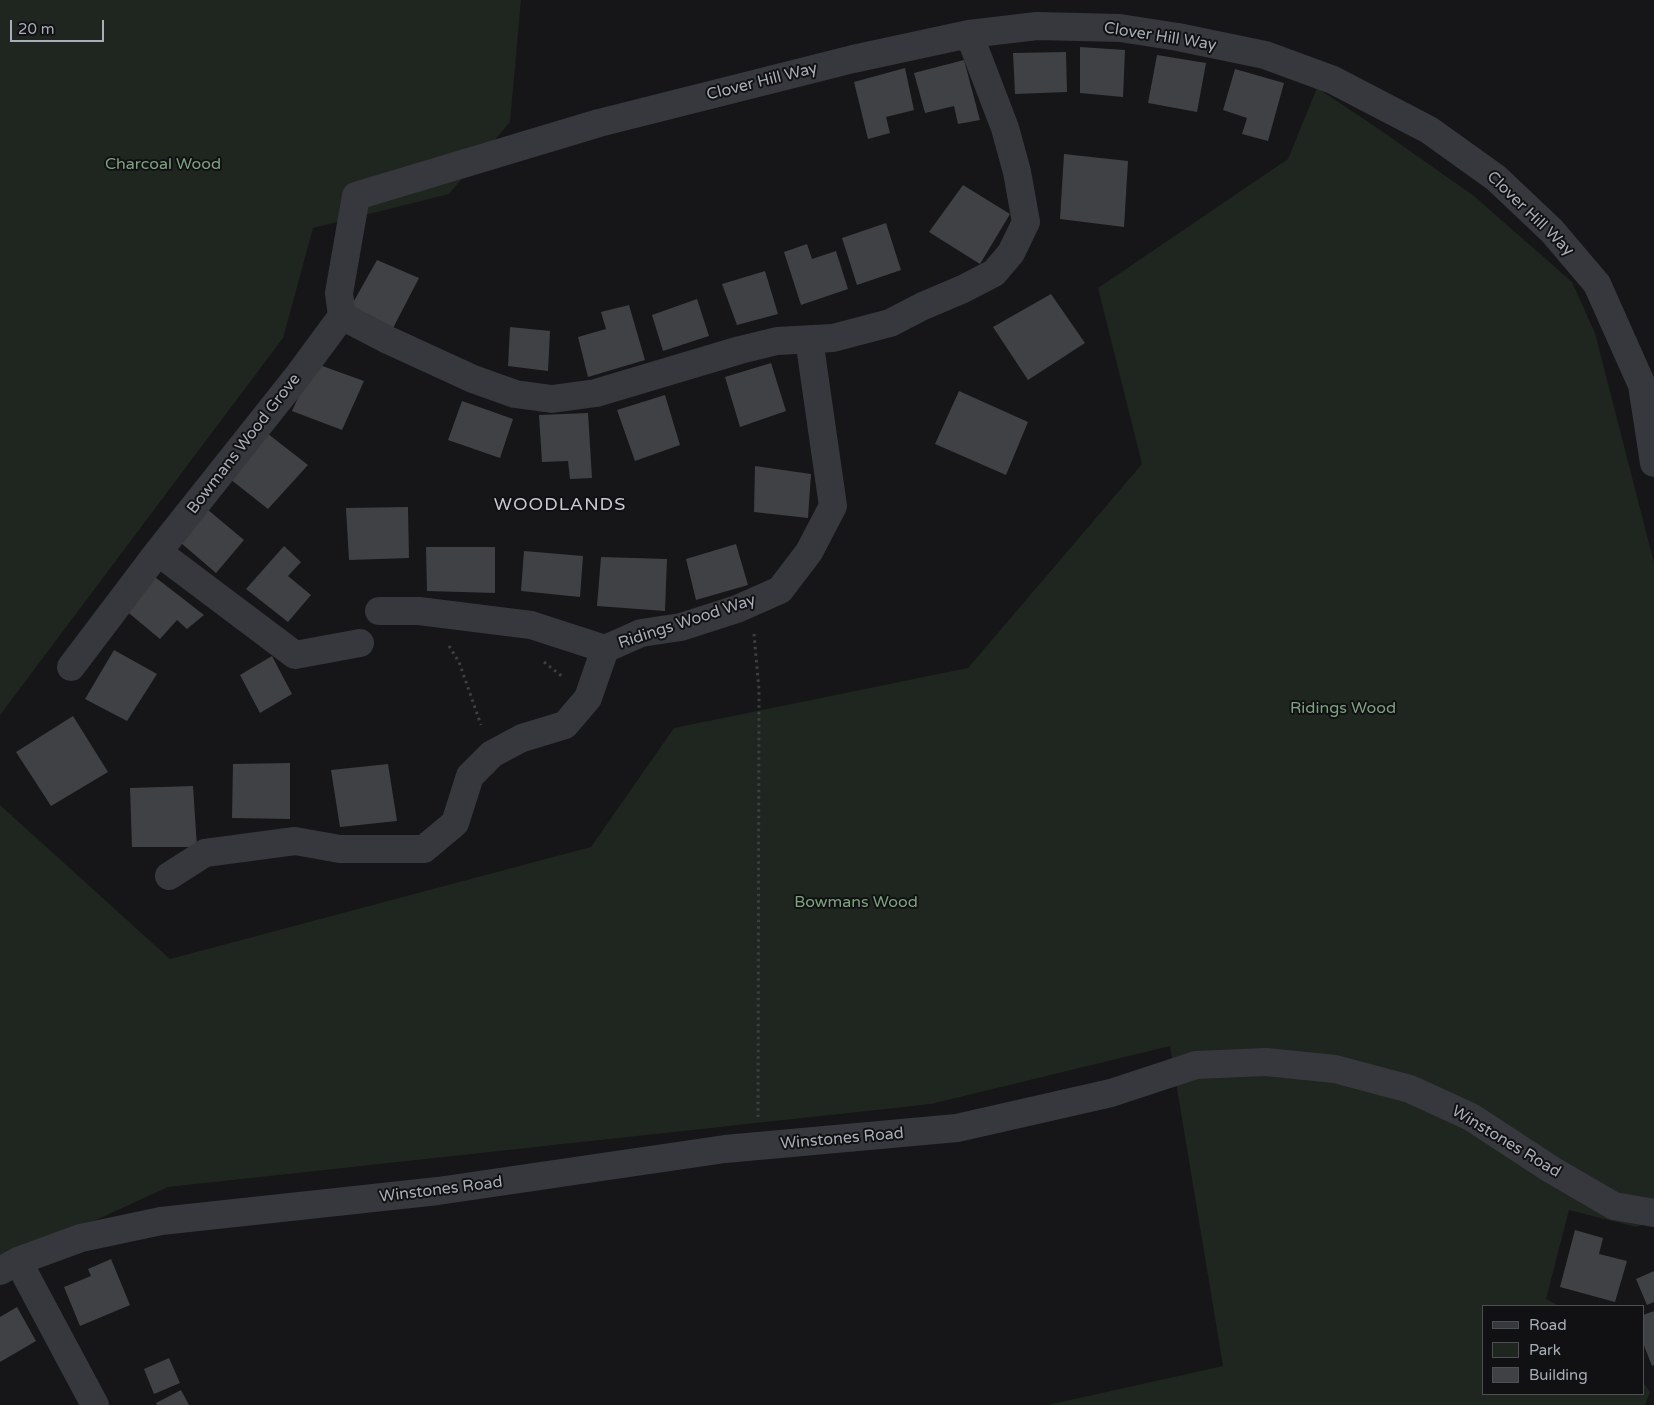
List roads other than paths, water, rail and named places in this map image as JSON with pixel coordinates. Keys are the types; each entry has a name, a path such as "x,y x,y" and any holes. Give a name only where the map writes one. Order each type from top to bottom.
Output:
{"street":[{"name":"Clover Hill Way","path":"342,316 339,293 356,196 599,123 854,59 969,34 1036,26 1120,28 1178,37 1265,55 1333,80 1430,130 1496,178 1552,231 1597,284 1642,385 1654,463"},
{"path":"342,316 388,340 473,379 515,394 552,399 596,393 740,350 777,341 833,338 890,324 923,306 994,273 1011,253 1026,222 1017,172 1005,128 969,34"},
{"name":"Bowmans Wood Grove","path":"71,667 158,552 297,377 342,316"},
{"name":"Ridings Wood Way","path":"170,876 206,853 295,841 340,849 424,849 455,823 470,776 492,754 522,738 565,725 588,698 605,649 641,633 681,627 737,609 780,590 809,552 832,506 809,339"},
{"path":"158,552 295,655 360,643"},
{"path":"379,612 419,612 531,625 605,649"},
{"name":"Winstones Road","path":"9,1266 81,1238 161,1221 438,1191 726,1149 957,1128 1111,1093 1196,1065 1266,1062 1335,1069 1410,1089 1471,1117 1552,1170 1614,1206 1654,1213"},
{"path":"9,1266 105,1404"}],"district":[{"name":"WOODLANDS","path":"560,505"}],"park label":[{"name":"Charcoal Wood","path":"163,165"},
{"name":"Ridings Wood","path":"1343,709"},
{"name":"Bowmans Wood","path":"856,903"}]}
